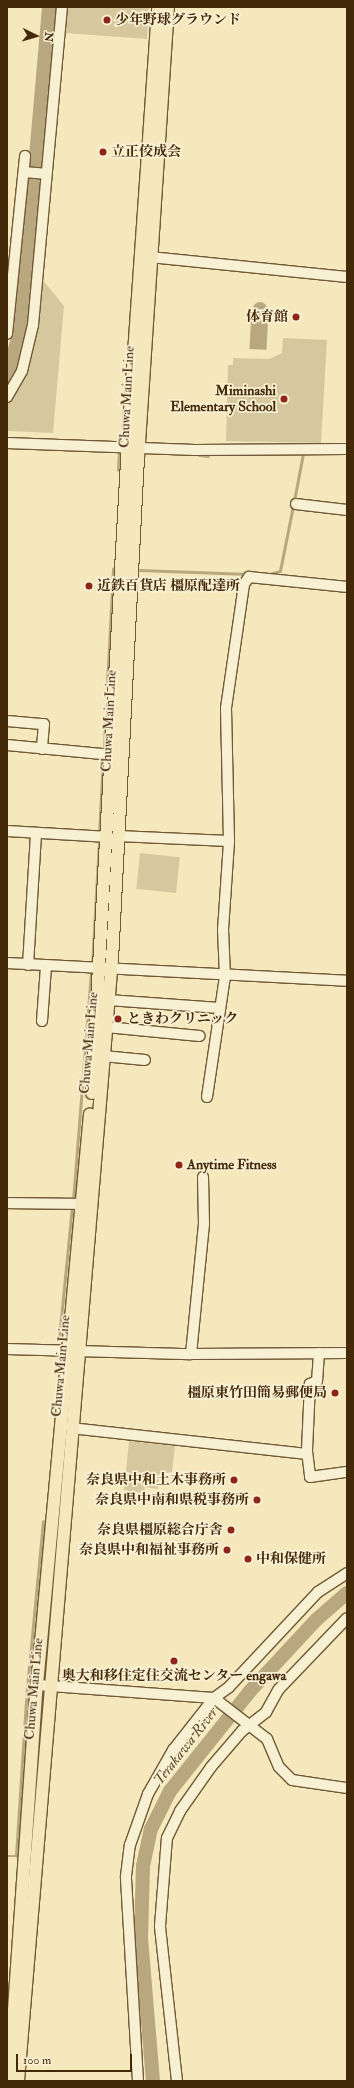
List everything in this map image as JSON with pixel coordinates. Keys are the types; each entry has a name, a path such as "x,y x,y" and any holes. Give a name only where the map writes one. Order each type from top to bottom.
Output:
{"main road":[{"name":"Chuwa Main Line","path":"18,2081 43,1685 71,1428 75,1204 99,968 106,836 134,448 158,7"},
{"name":"Chuwa Main Line","path":"106,836 106,755 150,257 168,7"},
{"name":"Chuwa Main Line","path":"9,2081 73,1351 106,1027 108,1000 99,968"}],"street":[{"path":"7,397 22,371 33,325 43,174 62,7"},
{"path":"7,334 26,172 25,156"},
{"path":"26,172 43,174"},
{"path":"150,257 347,277"},
{"path":"7,443 134,448 347,449"},
{"path":"296,504 347,510"},
{"path":"207,1097 225,977 223,930 229,841 226,708 244,584 249,577 347,587"},
{"path":"7,721 44,724 42,749"},
{"path":"7,745 106,755"},
{"path":"7,831 36,834 229,841"},
{"path":"28,965 36,834"},
{"path":"7,963 225,977 347,981"},
{"path":"42,1021 46,966"},
{"path":"108,1000 220,1008"},
{"path":"106,1027 200,1036"},
{"path":"103,1056 145,1060"},
{"path":"191,1354 204,1224 203,1177"},
{"path":"7,1203 75,1204"},
{"path":"7,1349 191,1354 347,1353"},
{"path":"319,1353 317,1381 310,1384 307,1454 310,1477 347,1472"},
{"path":"71,1428 307,1454"},
{"path":"138,2081 126,1914 130,1846 148,1794 173,1750 217,1700 318,1592 347,1573"},
{"path":"177,2081 160,1926 164,1849 187,1800 225,1750 249,1725 266,1712 279,1689 347,1618"},
{"path":"43,1685 217,1700 267,1739 278,1767 292,1780 347,1788"}],"shaded area":[{"name":"少年野球グラウンド","path":"67,7 149,7 147,39 65,33"},
{"path":"41,278 64,306 53,433 7,431 7,403 21,386 35,341"},
{"path":"260,302 265,304 267,309 265,314 260,316 255,314 253,309 255,304"},
{"path":"251,320 268,321 266,350 249,349"},
{"path":"283,338 327,340 321,443 226,441 228,365 233,365 233,358 269,359 282,353"},
{"path":"140,853 180,857 176,893 136,889"},
{"path":"129,1441 175,1446 172,1472 159,1474 158,1489 145,1487 144,1493 124,1491"}],"waterway":[{"path":"7,378 21,328 49,7"},
{"path":"118,470 119,453"},
{"path":"294,501 303,454"},
{"path":"199,455 208,456"},
{"path":"270,574 280,571 293,506"},
{"path":"107,685 113,569"},
{"path":"140,570 249,574"},
{"path":"104,752 105,723"},
{"path":"99,834 103,757"},
{"path":"92,966 99,839"},
{"path":"73,1201 91,971"},
{"path":"59,1339 72,1206"},
{"path":"7,1856 16,1856 27,1688 43,1522"},
{"name":"Terakawa River","path":"153,2081 141,1938 143,1866 151,1829 170,1791 250,1691 316,1620 347,1593"}],"place":[{"name":"少年野球グラウンド","path":"107,20"},
{"name":"立正佼成会","path":"103,152"},
{"name":"体育館","path":"296,317"},
{"name":"Miminashi Elementary School","path":"284,399"},
{"name":"近鉄百貨店 橿原配達所","path":"89,586"},
{"name":"ときわクリニック","path":"118,1019"},
{"name":"Anytime Fitness","path":"179,1165"},
{"name":"橿原東竹田簡易郵便局","path":"335,1393"},
{"name":"奈良県中和土木事務所","path":"234,1480"},
{"name":"奈良県中南和県税事務所","path":"257,1500"},
{"name":"奈良県橿原総合庁舎","path":"231,1530"},
{"name":"奈良県中和福祉事務所","path":"227,1550"},
{"name":"中和保健所","path":"248,1559"},
{"name":"奥大和移住定住交流センター engawa","path":"174,1661"}]}
